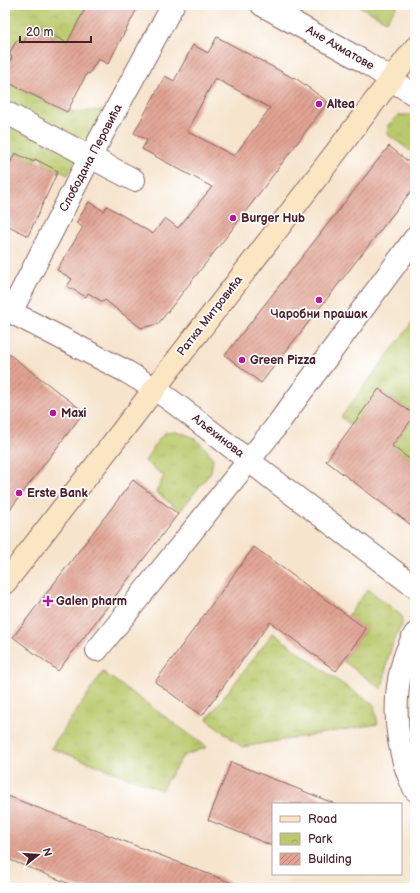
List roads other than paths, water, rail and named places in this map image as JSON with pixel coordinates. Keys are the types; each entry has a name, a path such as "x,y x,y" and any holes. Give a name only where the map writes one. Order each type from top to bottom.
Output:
{"main road":[{"name":"Ратка Митровића","path":"5,583 415,48"}],"street":[{"name":"Слободана Перовића","path":"8,311 173,5"},
{"name":"Ане Ахматове","path":"262,5 357,57 415,95"},
{"path":"5,112 134,180"},
{"path":"97,650 274,429 415,238"},
{"name":"Аљехинова","path":"8,311 127,372 155,389 415,587"},
{"path":"415,634 409,646 401,671 397,696 396,718 401,752 415,790"}],"place":[{"name":"Altea","path":"319,104"},
{"name":"Burger Hub","path":"233,218"},
{"name":"Чаробни прашак","path":"319,300"},
{"name":"Green Pizza","path":"242,360"},
{"name":"Maxi","path":"53,413"},
{"name":"Erste Bank","path":"19,493"},
{"name":"Galen pharm","path":"48,601"}]}
